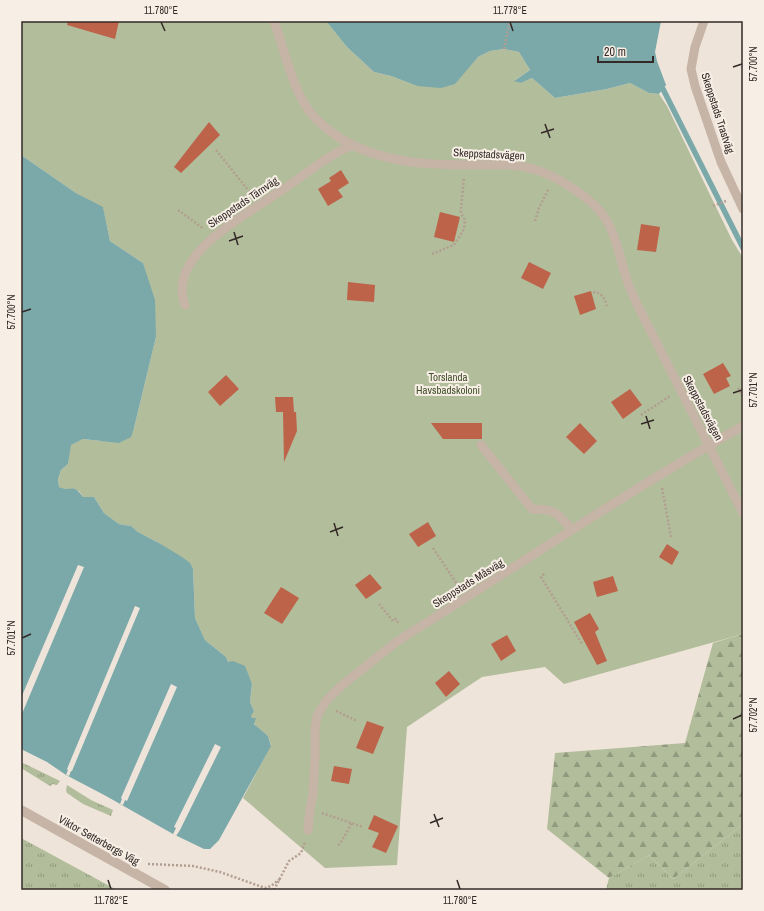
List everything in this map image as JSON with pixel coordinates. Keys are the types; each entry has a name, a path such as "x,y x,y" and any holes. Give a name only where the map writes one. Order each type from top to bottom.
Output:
{"street":[{"name":"Viktor Setterbergs Väg","path":"21,810 165,890"}],"lane":[{"name":"Skeppstadsvägen","path":"274,21 297,88 310,111 326,128 353,145 381,157 424,163 507,165 533,168 566,184 596,206 610,227 632,294 743,513"},
{"name":"Skeppstads Trastväg","path":"704,21 695,47 691,69 694,86 721,162 743,209"},
{"name":"Skeppstads Tärnväg","path":"185,305 182,297 182,282 189,266 204,245 214,236 338,152 353,145"},
{"name":"Skeppstads Måsväg","path":"308,830 313,794 315,729 317,716 323,705 341,686 357,672 407,635 658,476 743,426"},
{"path":"481,445 532,509 548,510 557,514 572,530"}],"path":[{"path":"504,49 510,21"},
{"path":"216,150 261,205"},
{"path":"432,254 454,245 464,229 465,220 461,213 461,209 465,165"},
{"path":"535,221 539,208 554,178"},
{"path":"713,206 724,202"},
{"path":"178,210 214,236"},
{"path":"593,292 600,293 605,299 607,306"},
{"path":"738,388 743,397"},
{"path":"641,415 680,390"},
{"path":"658,476 663,490 671,537"},
{"path":"433,548 466,598"},
{"path":"544,574 541,577 582,644"},
{"path":"379,604 393,621 396,619 407,635"},
{"path":"323,705 357,722"},
{"path":"310,809 364,827"},
{"path":"338,845 352,823"},
{"path":"274,890 289,861 301,853 308,830"},
{"path":"143,864 192,866 220,872 265,888 271,886 280,879"}],"green space":[{"name":"Torslanda Havsbadskoloni","path":"21,21 326,21 347,47 374,72 391,76 417,86 466,70 478,57 490,51 504,49 519,52 530,70 515,80 521,83 532,78 555,98 607,89 630,83 649,93 659,94 667,106 732,240 743,258 743,634 564,684 545,667 482,677 407,727 397,865 325,868 243,798 271,745 268,736 256,726 250,716 254,711 250,702 252,684 239,666 232,662 228,662 226,657 205,640 195,618 193,569 159,543 138,532 131,526 119,524 104,513 94,497 83,497 79,491 64,490 59,487 58,479 61,470 68,464 70,445 83,439 100,441 134,428 156,337 143,263 110,241 103,208 76,193 21,155"},
{"path":"743,634 743,824 673,879 649,855 609,878 547,829 555,753 685,743 713,643"},
{"path":"21,762 60,781 57,785 53,784 50,786 21,768"},
{"path":"67,785 91,800 113,810 111,816 83,804 67,793"},
{"path":"743,824 743,890 606,890 609,878 649,855 673,879"},
{"path":"21,838 117,890 21,890"}],"water":[{"path":"326,21 661,21 655,52 666,85 659,94 649,93 630,83 607,89 555,98 532,78 521,83 514,81 530,70 519,52 504,49 490,51 478,57 455,84 441,88 417,86 391,76 374,72 347,47"},
{"path":"21,155 76,193 103,207 110,241 143,263 155,300 156,337 131,437 119,443 83,439 71,445 68,464 61,470 58,479 59,487 63,489 74,489 83,497 94,497 104,513 119,524 131,526 138,532 159,543 190,563 193,569 195,618 205,640 226,657 228,662 233,661 245,666 252,684 250,702 254,711 251,716 252,718 256,718 254,724 268,736 271,746 219,840 210,849 204,849 173,834 66,775 47,762 21,749"}],"pier":[{"path":"78,565 84,567 21,716 21,698"},
{"path":"135,606 140,608 72,771 69,776 66,775 67,769"},
{"path":"171,684 177,687 127,801 125,800 123,805 120,804 121,798"},
{"path":"215,744 221,747 176,836 173,834 176,828 174,827"}],"building":[{"path":"68,21 119,21 115,39 67,25"},
{"path":"209,122 220,135 181,173 174,167"},
{"path":"341,170 349,183 338,190 343,197 328,206 318,189 331,181 329,178"},
{"path":"440,212 460,217 454,242 434,237"},
{"path":"641,224 660,227 656,252 637,250"},
{"path":"529,262 551,273 543,289 521,278"},
{"path":"348,282 375,285 374,302 347,300"},
{"path":"591,291 596,309 580,315 574,296"},
{"path":"723,363 731,376 726,378 730,386 714,394 703,374"},
{"path":"226,375 239,389 220,406 208,392"},
{"path":"630,389 642,405 623,419 611,402"},
{"path":"275,397 293,397 294,412 296,412 297,431 284,462 283,412 276,412"},
{"path":"431,423 482,423 482,439 443,439"},
{"path":"580,423 597,441 584,454 566,437"},
{"path":"428,522 436,536 418,547 409,534"},
{"path":"667,544 679,552 672,565 659,557"},
{"path":"370,574 382,588 366,599 355,585"},
{"path":"613,576 618,591 597,597 593,582"},
{"path":"281,587 299,598 282,624 264,613"},
{"path":"590,613 599,629 595,632 607,661 597,665 574,622"},
{"path":"507,635 516,651 501,661 491,644"},
{"path":"449,671 460,684 446,697 435,683"},
{"path":"367,721 384,727 373,754 356,748"},
{"path":"334,766 352,769 349,784 331,781"},
{"path":"374,815 398,826 386,853 372,847 379,833 368,829"}],"waterway":[{"path":"663,89 743,248"}]}
